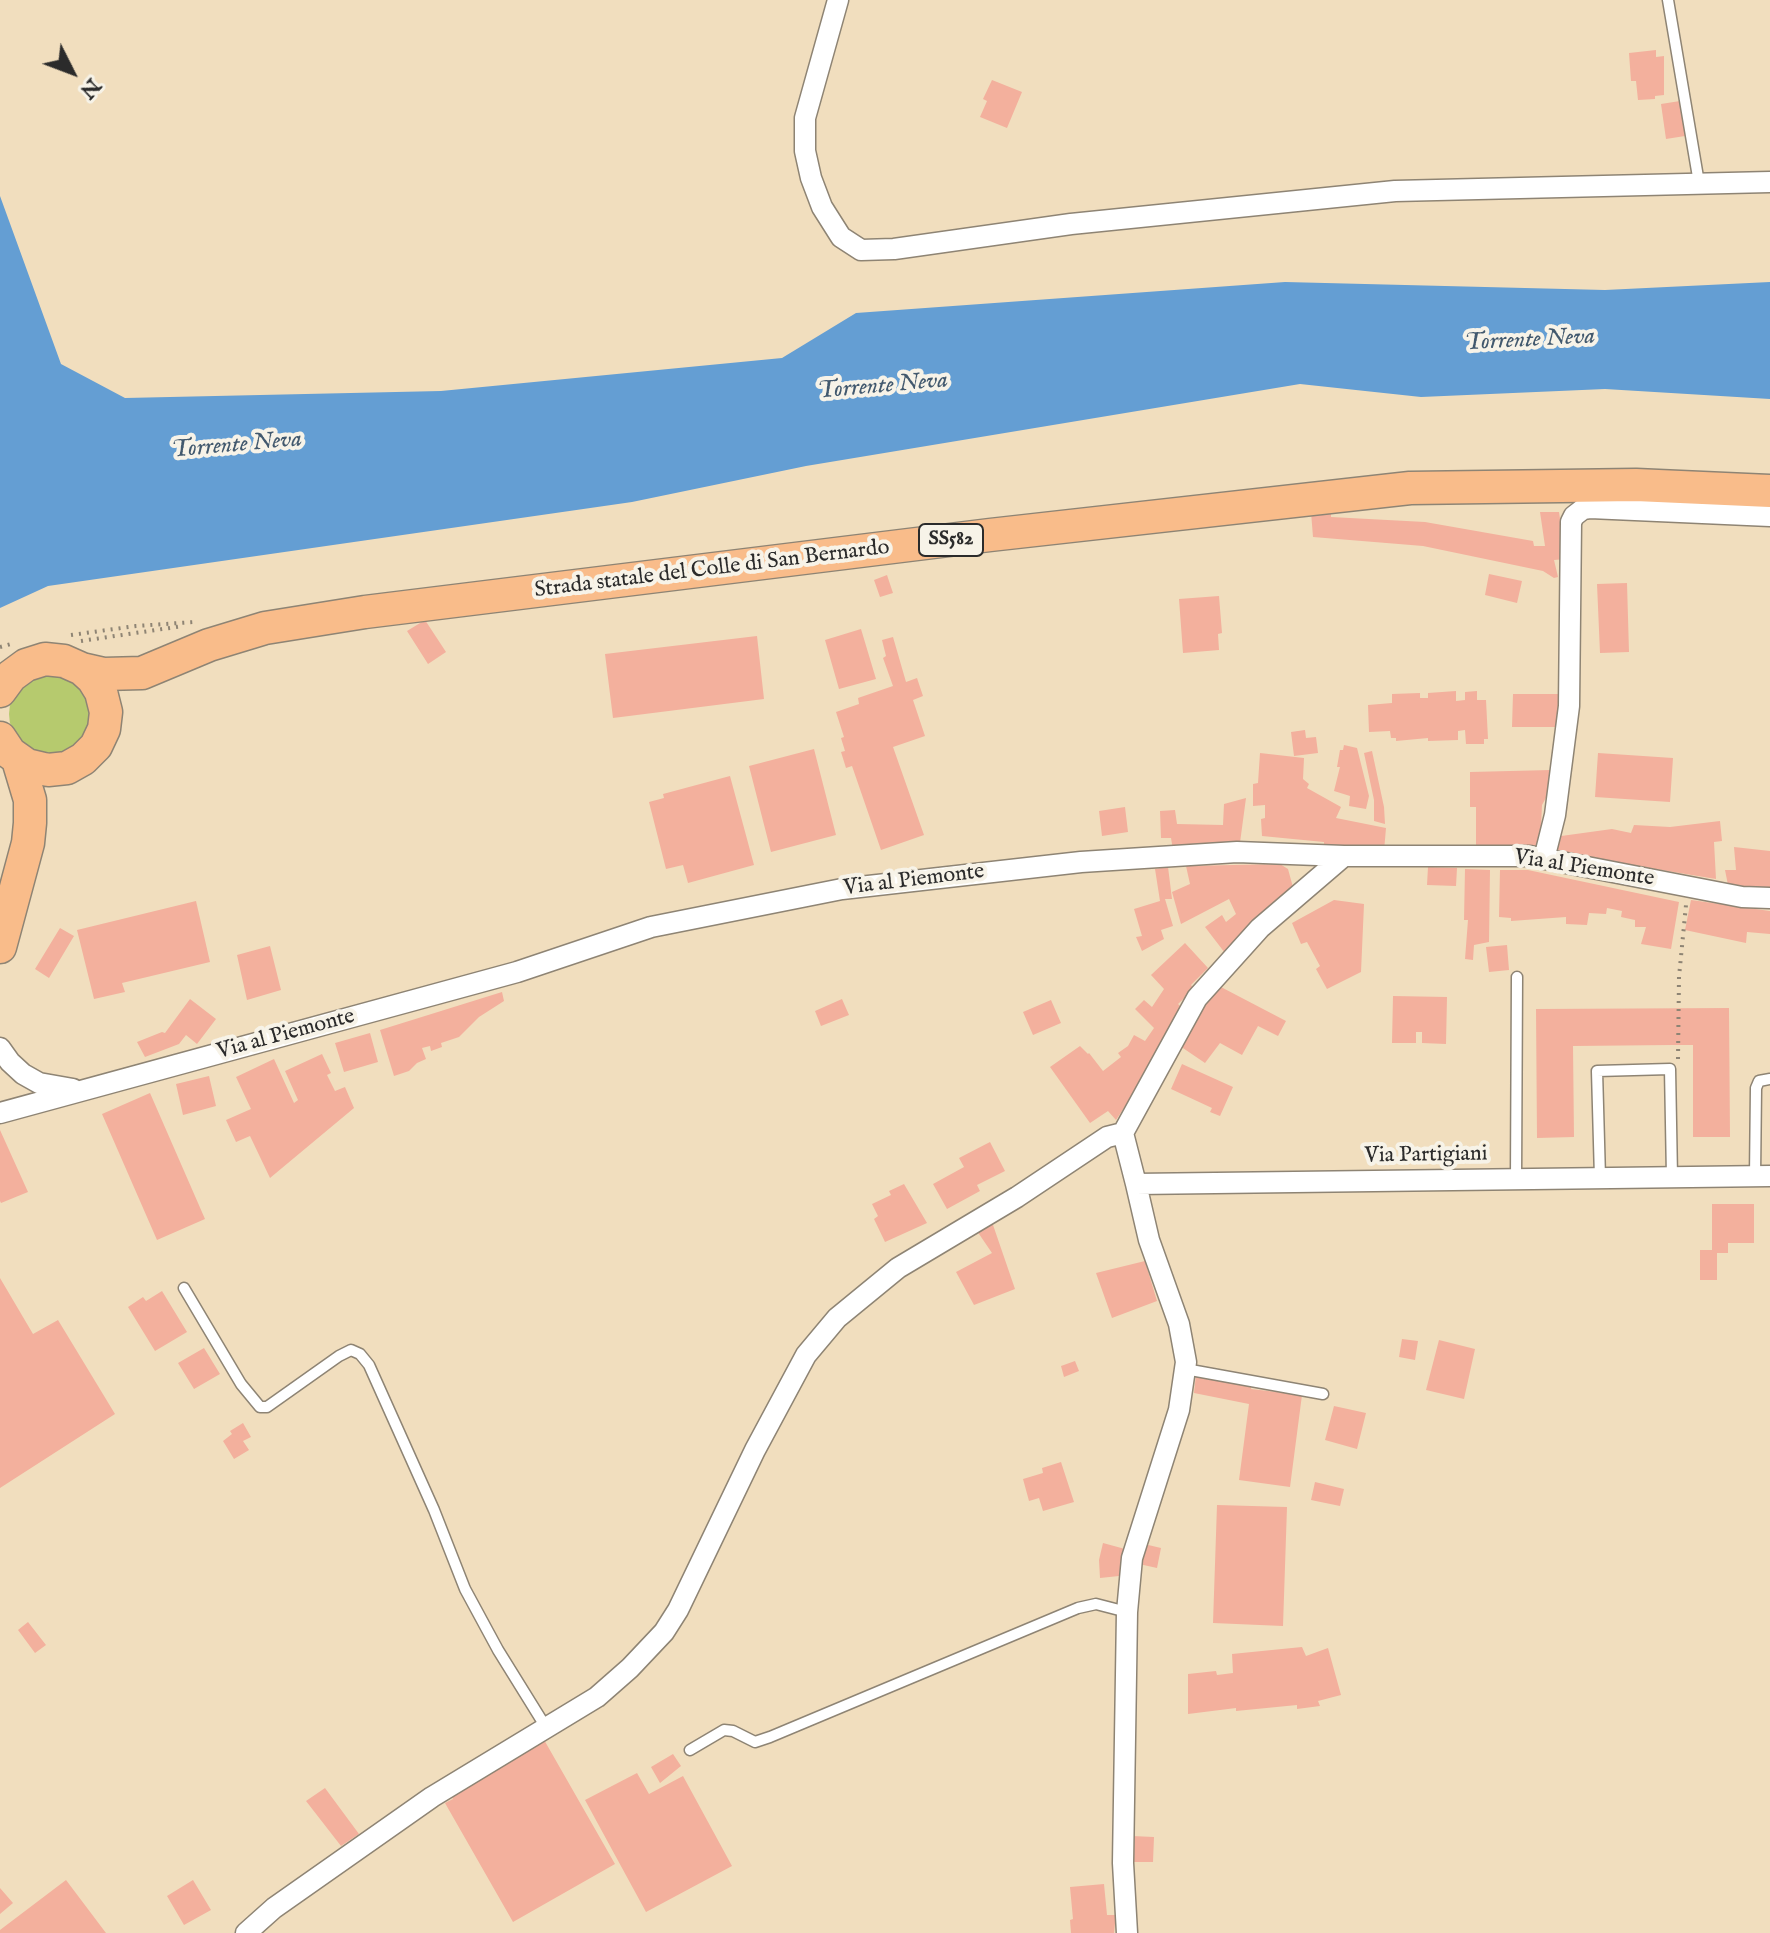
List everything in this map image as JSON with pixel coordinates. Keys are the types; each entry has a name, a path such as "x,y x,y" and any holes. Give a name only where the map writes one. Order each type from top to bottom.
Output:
{"main road":[{"name":"Strada statale del Colle di San Bernardo","path":"0,691 14,673 35,661 59,660 104,674 142,673 237,636 319,618 1252,505 1410,488 1636,485 1770,491"},
{"path":"82,669 101,692 105,717"},
{"name":"Strada statale del Colle di San Bernardo","path":"67,768 92,751 102,735 105,717 119,696 142,673"},
{"path":"9,749 42,769 67,768"},
{"path":"0,947 28,843 30,823 30,800 9,749"},
{"path":"30,823 51,783 67,768"}],"street":[{"path":"838,0 805,118 805,151 822,207 841,237 861,250 894,249 1071,224 1395,191 1770,182"},
{"path":"1544,859 1555,815 1569,706 1571,522 1574,516 1590,508 1770,516"},
{"name":"Via al Piemonte","path":"0,1113 517,972 651,927 842,889 1081,862 1237,852 1344,856 1530,856 1742,897 1770,898"},
{"path":"1127,1933 1123,1863 1127,1612 1132,1558 1179,1410 1185,1369 1179,1324 1149,1240 1123,1133 1197,998 1260,928 1344,856"},
{"name":"Via al Piemonte","path":"0,1048 23,1074 39,1083 81,1090"},
{"name":"Via al Piemonte","path":"0,1103 21,1107"},
{"path":"246,1933 274,1908 432,1797 597,1697 630,1668 664,1632 678,1610 755,1450 806,1355 837,1318 898,1268 1017,1197 1107,1137 1123,1133"},
{"name":"Via Partigiani","path":"1136,1184 1762,1176"}],"lane":[{"path":"1668,0 1699,183"},
{"path":"1516,1179 1517,977"},
{"path":"1600,1178 1597,1071 1670,1069 1672,1177"},
{"path":"1762,1176 1756,1088 1759,1081 1770,1079"},
{"path":"184,1288 241,1384 260,1407 267,1407 339,1356 351,1350 360,1354 369,1365 434,1510 465,1589 547,1729"},
{"path":"1185,1369 1323,1394"},
{"path":"690,1750 724,1730 755,1742 770,1737 1078,1608 1096,1604 1127,1612"}],"path":[{"path":"61,641 86,641 201,624 149,625 66,636"},
{"path":"0,649 20,642"},
{"path":"0,649 14,647"},
{"path":"1670,1069 1678,1059 1679,977 1687,886"}],"green space":[{"path":"49,674 64,677 77,686 86,699 89,714 86,729 77,742 64,751 49,754 34,751 21,742 12,729 9,714 12,699 21,686 34,677"}],"water":[{"name":"Torrente Neva","path":"0,196 61,364 125,398 441,391 782,358 856,313 1285,282 1605,290 1770,282 1770,399 1605,389 1421,397 1300,384 806,466 632,502 48,586 0,608"}],"building":[{"path":"1656,50 1656,57 1664,56 1664,95 1638,100 1636,81 1631,81 1629,53"},
{"path":"992,80 1022,92 1007,128 980,117 987,101 983,99"},
{"path":"1680,101 1685,136 1666,139 1661,104"},
{"path":"1331,510 1331,517 1425,522 1533,541 1534,546 1545,546 1540,512 1559,512 1566,559 1554,560 1558,577 1554,578 1543,571 1423,546 1313,537 1311,512"},
{"path":"1489,574 1522,581 1517,603 1485,595"},
{"path":"887,575 893,593 880,597 874,580"},
{"path":"1627,583 1629,652 1600,653 1597,584"},
{"path":"1219,596 1222,633 1218,634 1219,650 1183,653 1179,599"},
{"path":"425,620 446,652 428,664 407,631"},
{"path":"861,629 876,679 839,689 825,640"},
{"path":"757,636 764,699 613,718 605,654"},
{"path":"893,637 906,682 917,678 923,696 913,700 925,736 893,747 924,835 881,850 852,766 846,768 841,752 845,751 841,738 844,737 836,712 859,704 858,698 893,686 883,658 886,656 882,640"},
{"path":"1456,691 1456,701 1465,700 1465,692 1477,691 1477,700 1486,700 1488,739 1484,739 1484,744 1466,744 1465,730 1458,731 1458,740 1428,741 1428,738 1396,741 1396,738 1391,738 1390,731 1369,732 1368,705 1392,703 1392,694 1420,693 1420,698 1428,698 1428,693"},
{"path":"1513,694 1560,694 1557,727 1512,727"},
{"path":"1305,730 1306,738 1316,737 1318,753 1294,756 1291,732"},
{"path":"1344,745 1357,748 1369,796 1366,809 1349,806 1350,796 1334,791 1340,767 1337,767 1340,750"},
{"path":"814,749 836,835 771,852 749,766"},
{"path":"1372,751 1385,824 1374,821 1374,800 1364,753"},
{"path":"1260,753 1304,758 1303,779 1309,784 1307,788 1341,807 1336,818 1386,828 1384,851 1262,836 1261,819 1265,818 1265,805 1253,806 1253,784 1258,783"},
{"path":"1598,753 1673,758 1670,802 1595,797"},
{"path":"1551,770 1548,794 1542,805 1540,849 1476,848 1476,807 1470,807 1470,772"},
{"path":"730,776 754,865 688,883 683,865 666,869 649,802 664,798 663,794"},
{"path":"1246,798 1239,850 1173,850 1171,838 1161,838 1160,811 1175,810 1177,824 1223,825 1224,804"},
{"path":"1125,807 1128,832 1102,836 1099,811"},
{"path":"1720,821 1722,841 1714,842 1716,879 1553,852 1554,837 1612,829 1631,833 1634,825 1670,827"},
{"path":"1734,847 1770,851 1770,888 1729,890 1725,870 1736,870"},
{"path":"1280,864 1288,869 1294,891 1225,953 1205,927 1222,915 1226,922 1236,914 1229,899 1181,924 1172,892 1190,884 1186,866"},
{"path":"1168,867 1172,899 1165,899 1173,926 1161,930 1164,939 1142,951 1136,937 1142,936 1134,909 1160,901 1155,869"},
{"path":"1428,867 1457,868 1456,886 1427,885"},
{"path":"1465,869 1490,870 1489,942 1474,945 1473,960 1465,959 1468,920 1464,920"},
{"path":"1500,870 1528,870 1679,902 1671,949 1641,944 1646,927 1635,927 1635,920 1621,917 1622,911 1607,908 1606,914 1589,913 1587,925 1566,924 1566,917 1511,921 1511,918 1499,917"},
{"path":"1334,900 1364,904 1361,972 1327,989 1316,969 1320,966 1307,942 1301,944 1292,923"},
{"path":"1691,900 1770,911 1770,934 1747,932 1746,943 1685,930"},
{"path":"196,901 210,962 122,983 125,992 94,999 77,930"},
{"path":"60,928 74,936 49,978 35,969"},
{"path":"1185,943 1208,968 1191,985 1194,989 1178,1004 1187,1012 1116,1120 1108,1111 1090,1123 1050,1067 1080,1046 1103,1071 1121,1057 1118,1053 1128,1046 1134,1035 1145,1041 1154,1028 1135,1009 1144,1000 1152,1007 1164,989 1151,975"},
{"path":"1507,945 1509,970 1489,972 1486,947"},
{"path":"270,946 281,990 247,1000 237,955"},
{"path":"1219,986 1286,1021 1278,1036 1258,1026 1242,1055 1220,1043 1205,1063 1177,1044"},
{"path":"502,992 504,1001 479,1017 459,1037 441,1043 442,1047 431,1051 430,1046 422,1048 426,1059 409,1071 394,1076 380,1030"},
{"path":"1393,996 1447,997 1446,1044 1422,1043 1422,1032 1416,1032 1416,1043 1392,1043"},
{"path":"190,999 216,1019 197,1044 186,1035 179,1044 145,1057 137,1042 165,1033"},
{"path":"842,999 849,1015 821,1026 815,1011"},
{"path":"1051,1000 1061,1023 1033,1035 1023,1012"},
{"path":"1729,1008 1730,1137 1693,1137 1693,1045 1672,1045 1573,1046 1574,1137 1537,1138 1536,1009"},
{"path":"370,1033 378,1062 344,1072 335,1043"},
{"path":"322,1054 335,1091 345,1087 354,1108 270,1178 250,1136 236,1142 226,1120 251,1109 236,1077 274,1059 294,1103 298,1100 285,1071"},
{"path":"1182,1064 1233,1087 1220,1116 1210,1112 1212,1108 1171,1089"},
{"path":"209,1076 216,1106 183,1115 176,1084"},
{"path":"150,1093 205,1219 157,1240 102,1114"},
{"path":"0,1130 28,1192 1,1203 0,1201"},
{"path":"990,1142 1005,1171 977,1185 980,1191 947,1209 933,1184 964,1167 959,1158"},
{"path":"904,1184 927,1223 885,1242 874,1219 878,1216 872,1204 891,1195 889,1191"},
{"path":"1712,1204 1754,1204 1754,1243 1728,1243 1728,1253 1717,1253 1717,1280 1700,1280 1700,1250 1712,1250"},
{"path":"992,1222 1015,1289 974,1305 956,1272 992,1253 977,1231"},
{"path":"1145,1261 1157,1301 1112,1318 1096,1273"},
{"path":"0,1278 33,1334 58,1320 115,1414 0,1488"},
{"path":"162,1291 187,1332 155,1351 128,1307 143,1297 146,1301"},
{"path":"1402,1339 1418,1341 1415,1360 1399,1357"},
{"path":"1439,1340 1475,1349 1464,1399 1426,1390"},
{"path":"204,1348 220,1374 194,1389 178,1363"},
{"path":"1075,1361 1079,1371 1064,1377 1061,1366"},
{"path":"1196,1375 1252,1384 1251,1389 1302,1395 1290,1487 1239,1480 1249,1404 1194,1393"},
{"path":"1334,1406 1366,1413 1357,1449 1325,1440"},
{"path":"243,1423 251,1437 243,1441 249,1450 234,1459 223,1441 232,1434 230,1431"},
{"path":"1061,1462 1074,1502 1043,1511 1039,1498 1029,1501 1023,1479 1043,1473 1042,1468"},
{"path":"1315,1482 1344,1489 1340,1506 1311,1500"},
{"path":"1217,1505 1287,1507 1283,1626 1213,1623"},
{"path":"1103,1543 1125,1549 1119,1576 1100,1578 1099,1560"},
{"path":"1144,1544 1161,1548 1157,1568 1139,1564"},
{"path":"28,1622 46,1645 35,1653 18,1630"},
{"path":"1302,1647 1306,1656 1328,1648 1341,1695 1318,1701 1320,1706 1297,1709 1297,1705 1188,1714 1188,1674 1233,1673 1232,1654"},
{"path":"543,1738 615,1864 513,1922 445,1803 453,1799 449,1791"},
{"path":"673,1754 681,1766 660,1783 651,1767"},
{"path":"637,1773 649,1794 683,1776 732,1866 646,1912 585,1800"},
{"path":"325,1788 359,1834 341,1846 306,1801"},
{"path":"1132,1836 1154,1837 1153,1862 1132,1862"},
{"path":"66,1880 106,1933 0,1933 0,1930"},
{"path":"193,1880 211,1910 184,1925 167,1896"},
{"path":"1104,1884 1107,1915 1116,1915 1114,1933 1071,1933 1070,1887"},
{"path":"0,1888 13,1903 0,1914"}]}
